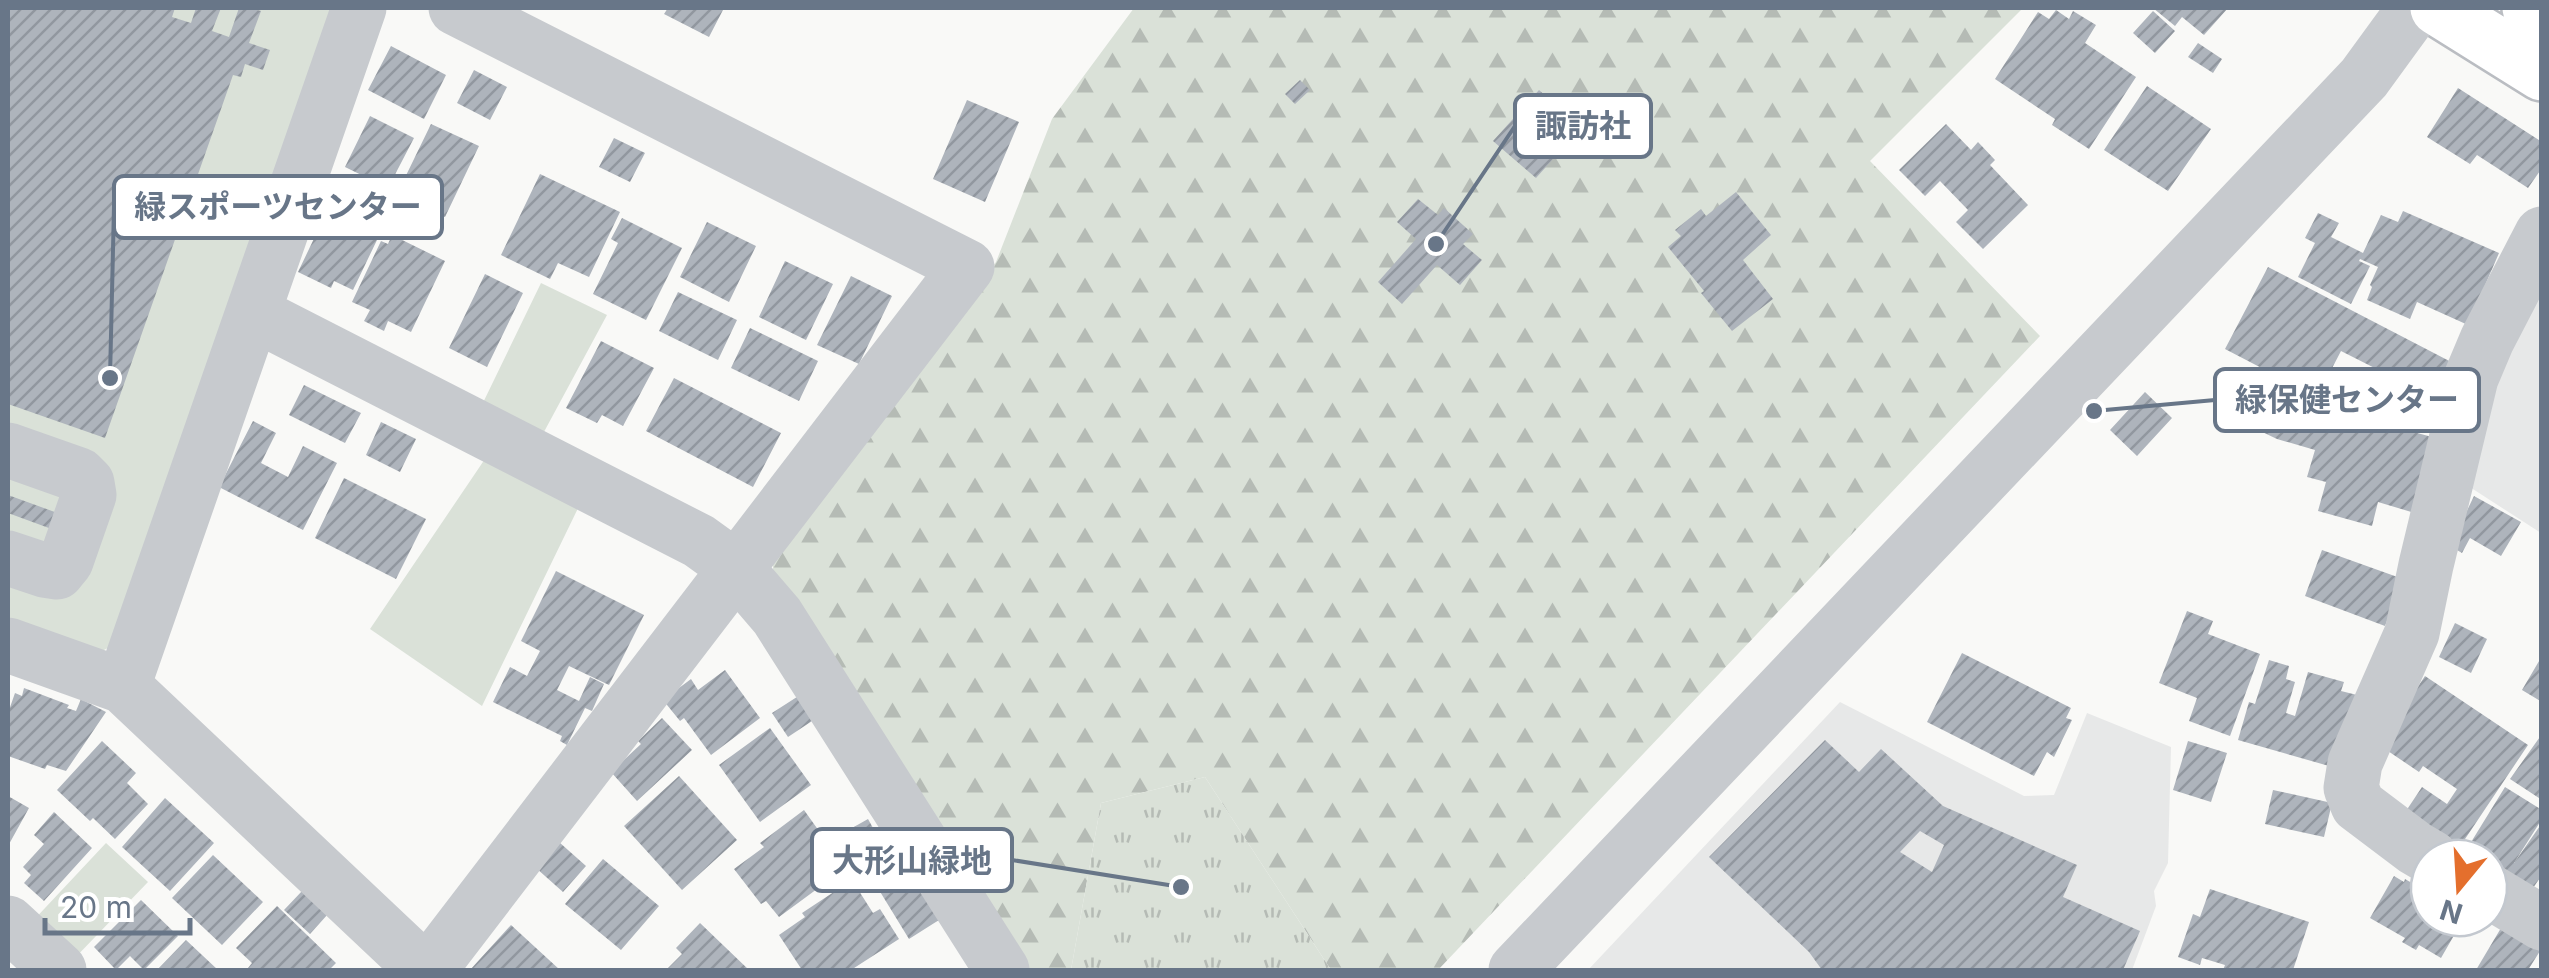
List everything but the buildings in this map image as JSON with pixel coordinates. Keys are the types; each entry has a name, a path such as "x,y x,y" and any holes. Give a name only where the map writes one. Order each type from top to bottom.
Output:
{"main road":[{"path":"2438,8 2542,74"},
{"path":"2530,8 2542,14"}],"street":[{"path":"123,686 359,8"},
{"path":"8,645 123,686 426,970 967,267 456,8"},
{"path":"1521,969 2364,78 2415,8"},
{"path":"2409,843 2358,805 2351,788 2355,763 2412,634 2471,378 2542,234"},
{"path":"253,313 699,541 736,567 777,616 1002,970"},
{"path":"8,450 79,475 87,483 89,494 66,561 57,572 8,558"},
{"path":"2509,903 2542,923"},
{"path":"8,923 58,970"}],"shaded area":[{"path":"2541,269 2541,533 2462,482 2486,382"},
{"path":"1840,702 2024,796 2054,795 2087,713 2171,747 2168,863 2154,891 2156,906 2132,970 1588,970"}],"green space":[{"path":"8,8 334,8 121,641 89,658 8,630"},
{"path":"1134,8 2023,8 1870,161 2040,336 1438,970 1331,970 1205,777 1101,803 1071,970 1022,970 773,585 773,550 996,262 1052,119"},
{"path":"541,283 607,315 538,443 478,413"},
{"path":"489,453 582,500 482,706 370,629"},
{"path":"1205,777 1331,970 1071,970 1101,803"},
{"path":"106,843 148,882 71,962 30,924"}],"place":[{"name":"諏訪社","path":"1436,244"},
{"name":"緑スポーツセンター","path":"110,378"},
{"name":"緑保健センター","path":"2094,411"},
{"name":"大形山緑地","path":"1181,887"}]}
